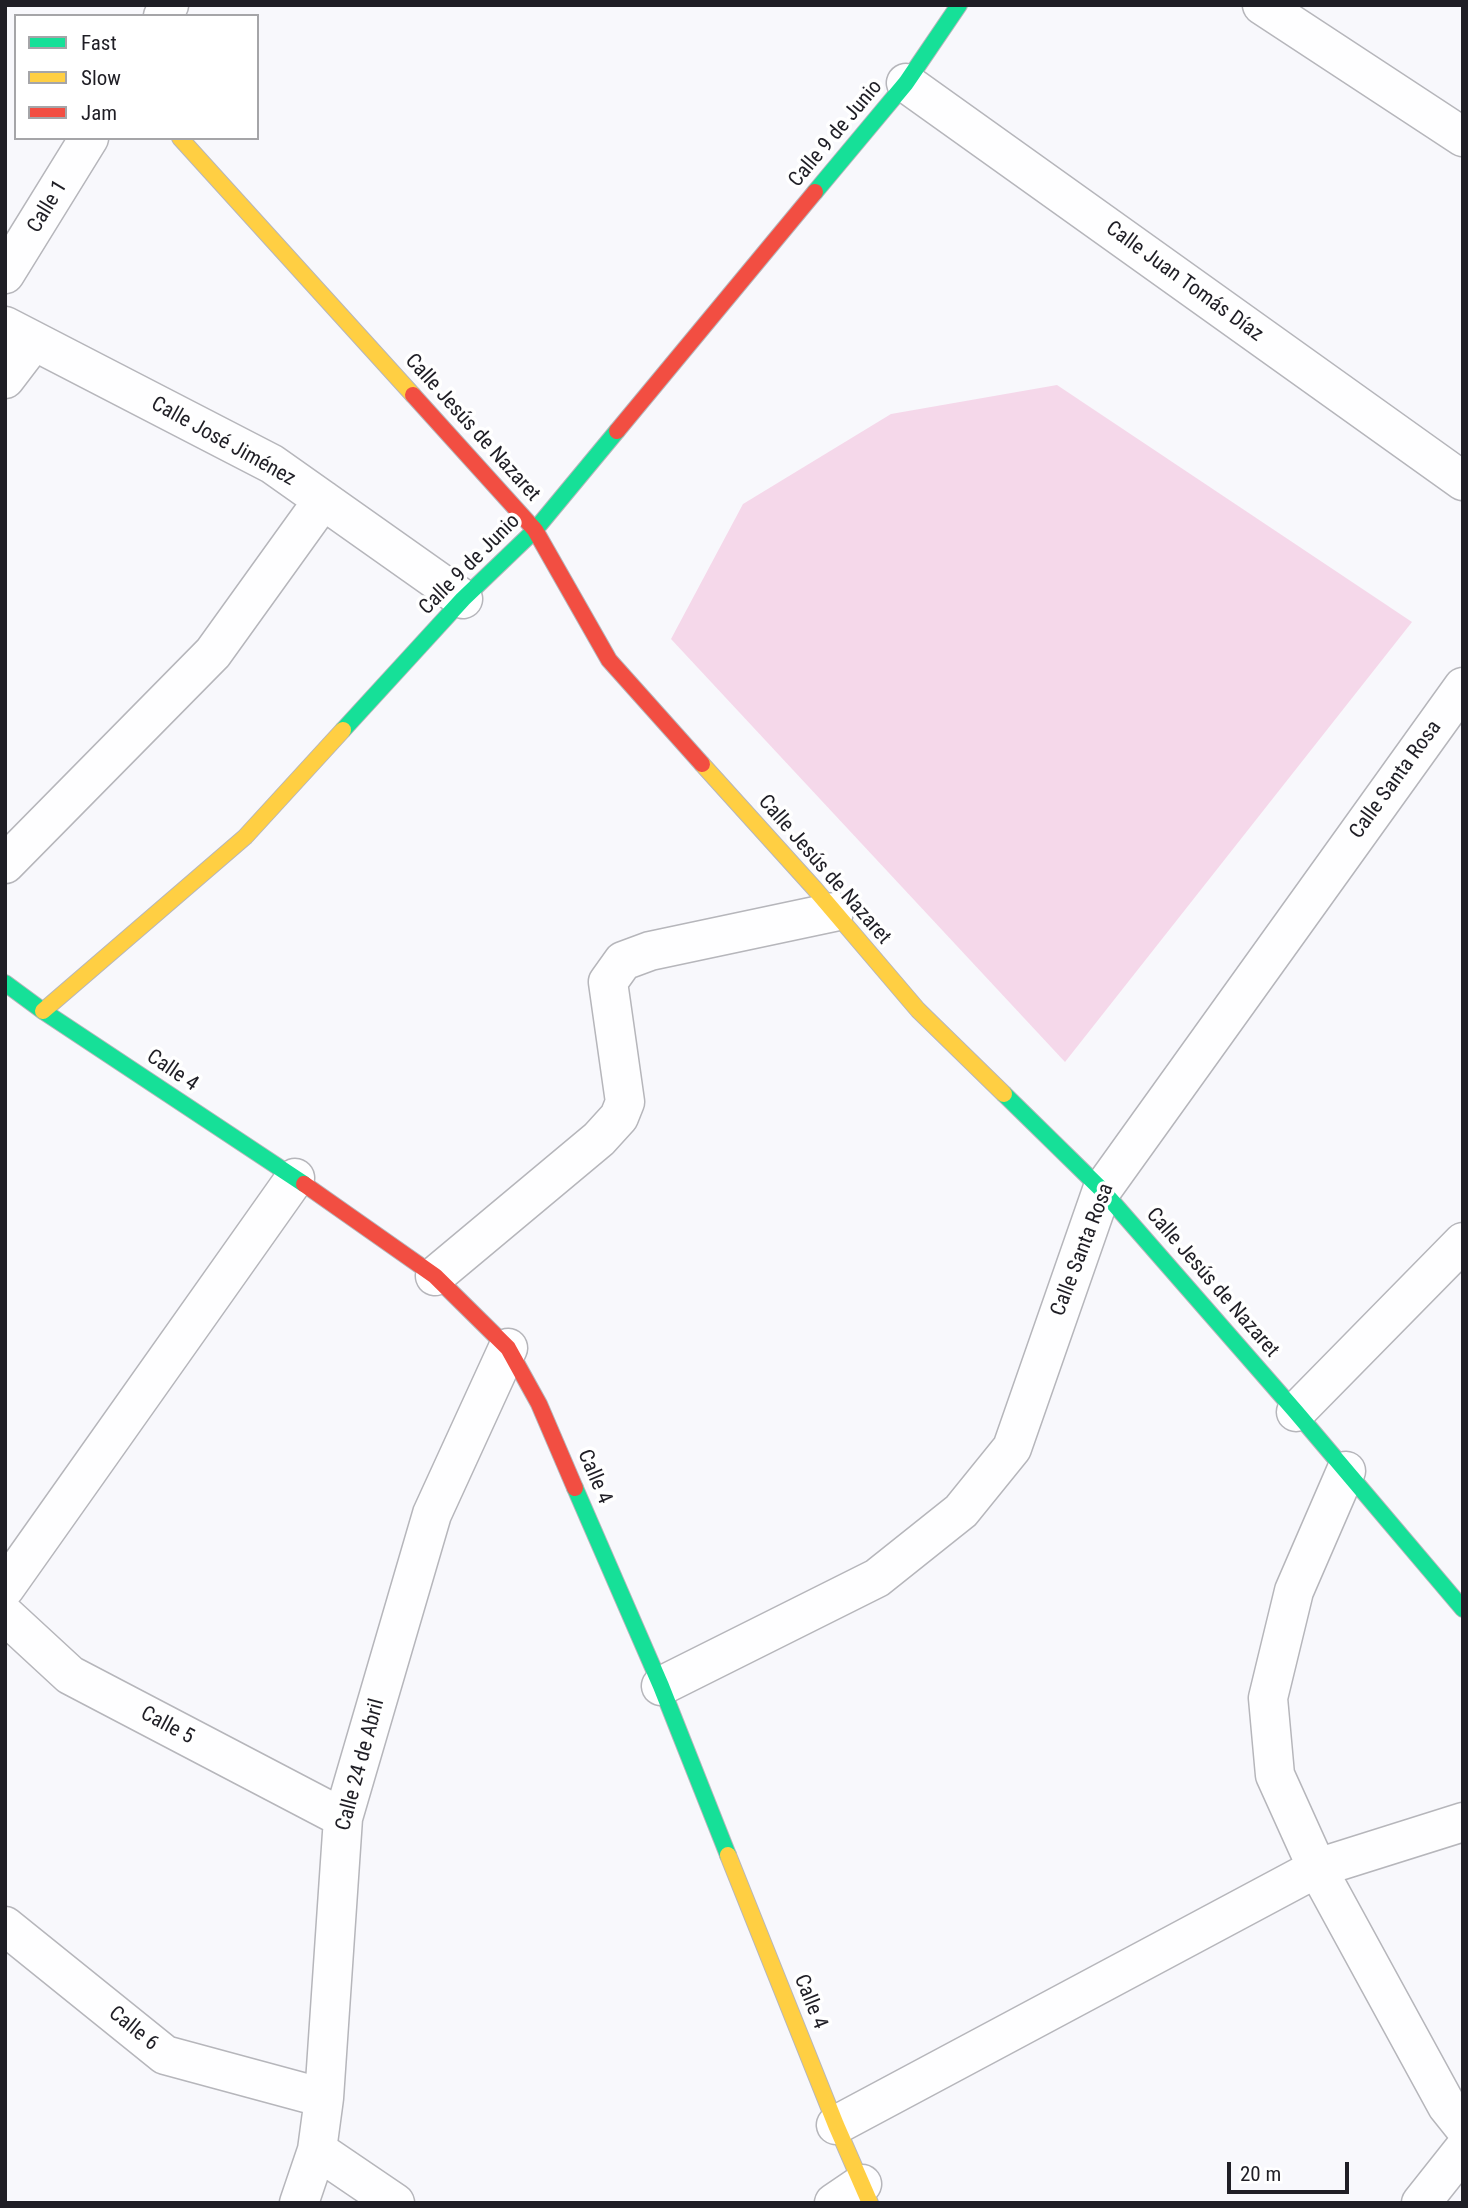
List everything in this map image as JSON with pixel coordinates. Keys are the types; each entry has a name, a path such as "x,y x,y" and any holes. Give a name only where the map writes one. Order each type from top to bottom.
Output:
{"street":[{"name":"Calle 9 de Junio","path":"43,1011 245,837 463,599 535,530 906,83 959,5"},
{"path":"1262,5 1463,137"},
{"name":"Calle Juan Tomás Díaz","path":"906,83 1463,481"},
{"name":"Calle 1","path":"5,274 19,222 87,140"},
{"name":"Calle Jesús de Nazaret","path":"182,140 535,530 609,660 918,1010 1102,1190 1463,1609"},
{"path":"5,379 20,334"},
{"name":"Calle José Jiménez","path":"20,334 272,464 463,599"},
{"path":"5,863 213,653 323,500"},
{"name":"Calle Santa Rosa","path":"661,1686 877,1578 961,1511 1012,1448 1102,1190 1463,687"},
{"path":"435,1276 599,1139 619,1117 625,1102 608,982 623,961 650,951 834,912"},
{"name":"Calle 4","path":"5,983 295,1178 435,1276 508,1348 539,1404 661,1686 836,2125 856,2197"},
{"path":"5,1588 295,1178"},
{"path":"1296,1412 1463,1242"},
{"name":"Calle 24 de Abril","path":"299,2203 317,2150 324,2098 343,1818 432,1514 508,1348"},
{"path":"1346,1471 1294,1591 1268,1698 1275,1775 1317,1868 1447,2106 1463,2126"},
{"name":"Calle 5","path":"5,1615 70,1675 343,1818"},
{"path":"836,2125 1317,1868 1463,1822"},
{"name":"Calle 6","path":"5,1926 165,2055 324,2098"},
{"path":"317,2150 395,2203"},
{"path":"1421,2203 1463,2150"}],"shaded area":[{"path":"1057,385 1412,622 1065,1062 671,639 743,504 891,414"}],"traffic: fast":[{"path":"815,192 906,83 959,5"},
{"path":"343,730 463,599 535,530 617,431"},
{"path":"5,983 304,1184"},
{"path":"1004,1094 1102,1190 1463,1609"},
{"path":"575,1488 661,1686 728,1855"}],"traffic: slow":[{"path":"182,140 413,395"},
{"path":"43,1011 245,837 343,730"},
{"path":"702,764 814,888 918,1010 1004,1094"},
{"path":"728,1855 870,2203"}],"traffic: jam":[{"path":"617,431 815,192"},
{"path":"413,395 535,530 609,660 702,764"},
{"path":"304,1184 435,1276 508,1348 539,1404 575,1488"}]}
